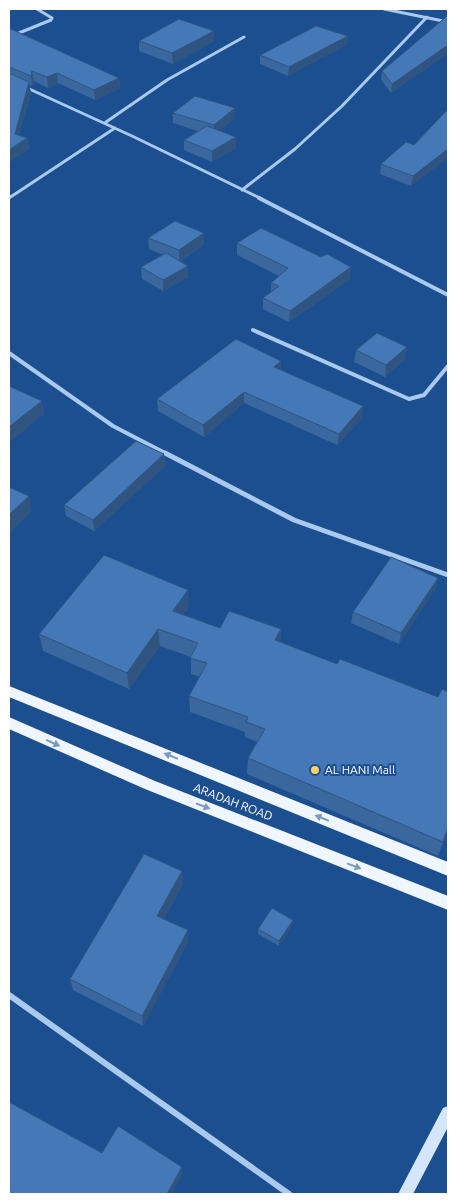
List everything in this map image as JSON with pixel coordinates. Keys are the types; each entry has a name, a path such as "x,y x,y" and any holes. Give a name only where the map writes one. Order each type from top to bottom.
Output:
{"main road":[{"name":"ARADAH ROAD","path":"9,691 448,869"},
{"name":"ARADAH ROAD","path":"9,723 150,786 448,903"}],"street":[{"path":"9,38 51,20 50,16 37,9"},
{"path":"384,9 448,22"},
{"path":"242,190 295,149 342,106 427,18"},
{"path":"106,122 173,76 244,37"},
{"path":"18,83 106,122 448,295"},
{"path":"9,198 115,128"},
{"path":"252,330 409,399 424,395 448,366"},
{"path":"9,353 113,426 294,520 448,575"},
{"path":"9,995 289,1194"},
{"path":"405,1194 448,1113"}],"building":[{"path":"447,16 448,45 392,84 382,71"},
{"path":"179,19 214,31 172,53 139,41"},
{"path":"316,26 348,36 289,67 260,55"},
{"path":"9,29 119,78 94,90 57,73 47,77 32,71 31,76 9,67"},
{"path":"9,73 29,82 15,134 27,138 9,150"},
{"path":"195,96 235,108 214,125 173,113"},
{"path":"448,109 448,149 413,176 381,164 406,142 414,145"},
{"path":"207,126 236,137 212,151 184,140"},
{"path":"175,221 204,233 179,250 148,238"},
{"path":"261,228 321,257 327,254 351,267 290,311 263,298 279,286 271,283 288,268 237,243"},
{"path":"166,253 188,266 163,280 141,267"},
{"path":"377,333 407,347 386,365 356,350"},
{"path":"236,339 281,361 274,367 363,406 339,434 244,392 203,425 157,399"},
{"path":"9,386 42,401 9,427"},
{"path":"136,441 164,454 93,520 64,505"},
{"path":"9,487 29,496 9,515"},
{"path":"104,555 188,590 173,611 220,628 229,611 281,629 275,640 337,664 340,659 438,697 442,689 448,692 448,828 443,842 248,758 265,729 246,722 248,717 189,696 207,663 190,658 198,643 158,629 127,673 39,634"},
{"path":"391,557 438,578 401,633 353,612"},
{"path":"144,854 182,871 157,916 188,930 142,1016 70,979"},
{"path":"272,908 293,920 279,941 258,929"},
{"path":"9,1102 102,1153 118,1126 182,1167 167,1194 9,1194"}],"place":[{"name":"AL HANI Mall","path":"315,770"}]}
